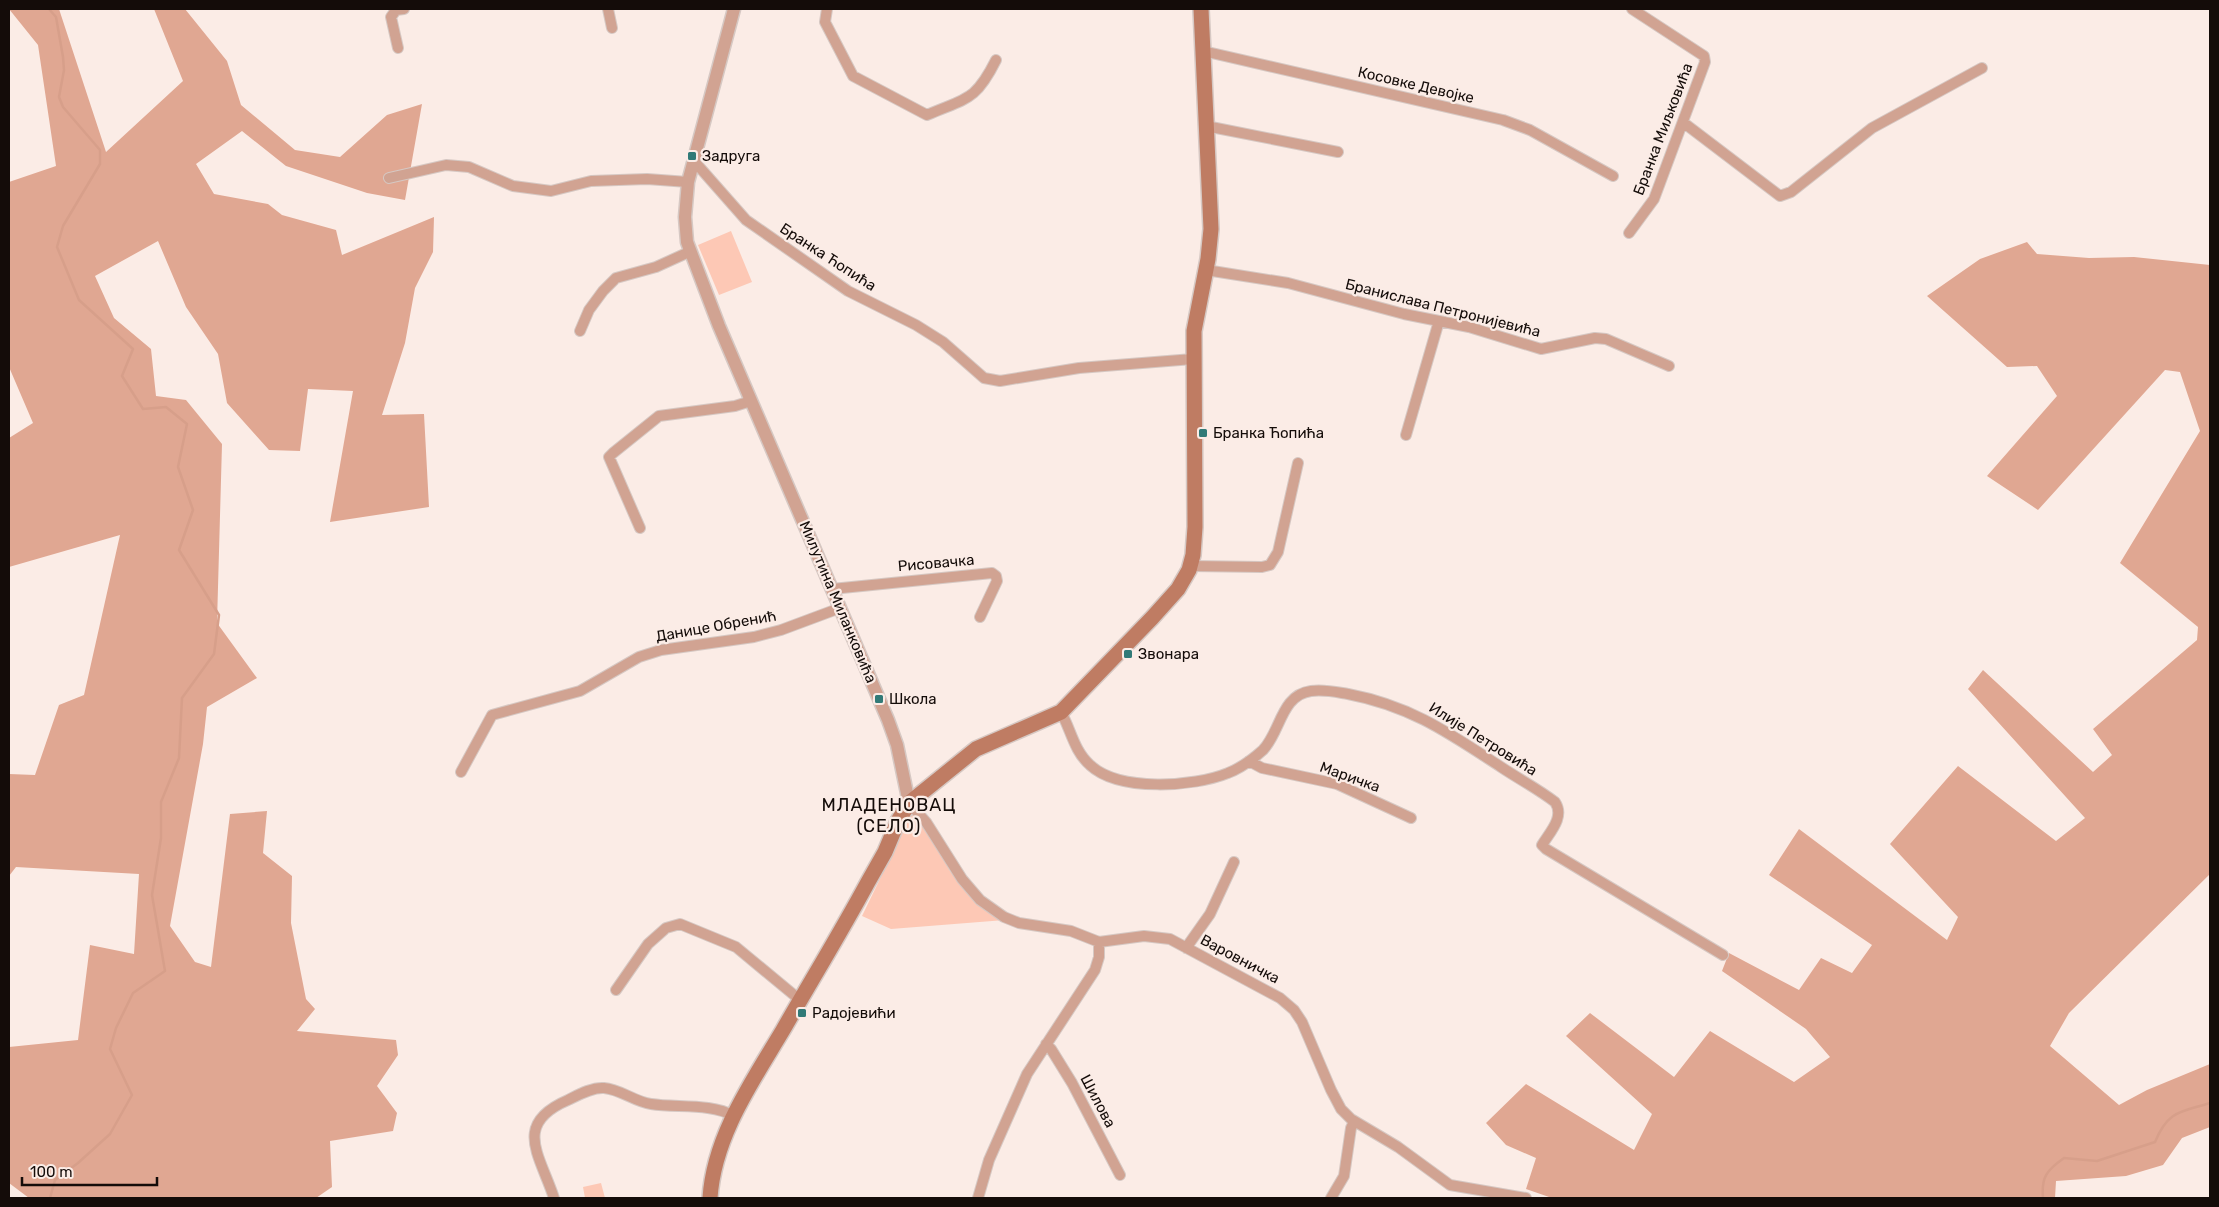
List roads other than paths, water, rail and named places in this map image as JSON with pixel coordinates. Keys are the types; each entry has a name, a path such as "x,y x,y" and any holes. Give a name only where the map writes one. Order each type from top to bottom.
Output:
{"main road":[{"path":"710,1198 717,1155 734,1116 870,879 901,815 909,803 976,749 1061,712 1178,589 1190,566 1195,527 1193,359 1197,309 1206,270 1211,229 1201,9"}],"street":[{"path":"398,48 391,17 396,10 404,9"},
{"path":"608,9 612,28"},
{"name":"Милутина Миланковића","path":"734,9 688,182 685,217 689,252 894,736 909,803"},
{"path":"826,9 825,22 853,76 927,115 970,98 986,80 996,60"},
{"name":"Бранка Миљковића","path":"1629,233 1654,199 1678,130 1684,123 1706,62 1704,56 1632,9"},
{"name":"Косовке Девојке","path":"1203,51 1503,120 1530,130 1613,176"},
{"path":"1684,123 1780,196 1791,192 1872,128 1982,68"},
{"path":"1206,126 1338,152"},
{"name":"Бранка Ћопића","path":"694,161 746,220 848,291 916,325 943,342 984,378 1000,381 1079,368 1193,359"},
{"path":"389,178 446,165 469,167 513,186 551,191 591,181 647,179 688,182"},
{"path":"580,331 590,310 603,291 616,278 656,266 689,252"},
{"name":"Бранислава Петронијевића","path":"1206,270 1288,283 1469,327 1541,349 1595,338 1606,339 1669,366"},
{"path":"1406,435 1439,321"},
{"path":"640,528 609,458 613,452 659,416 735,406 751,401"},
{"path":"1190,566 1262,567 1270,565 1278,552 1298,463"},
{"name":"Рисовачка","path":"832,589 992,573 998,581 980,617"},
{"name":"Данице Обренић","path":"461,772 492,715 580,691 638,657 661,650 754,637 782,630 840,608"},
{"name":"Илије Петровића","path":"1061,712 1083,758 1096,770 1115,780 1144,783 1199,781 1229,773 1250,761 1271,740 1290,702 1298,695 1309,691 1323,690 1362,697 1399,708 1434,724 1555,802 1559,812 1558,818 1542,844 1546,849 1723,955"},
{"name":"Маричка","path":"1250,761 1262,768 1337,784 1411,818"},
{"name":"Варовничка","path":"909,803 926,822 962,879 980,900 995,912 1019,923 1071,931 1099,942 1149,936 1170,939 1280,998 1291,1007 1302,1022 1339,1105 1354,1122 1398,1147 1450,1185 1526,1198"},
{"path":"1186,948 1210,914 1234,862"},
{"path":"616,990 648,944 666,928 680,924 736,947 800,1000"},
{"path":"978,1198 989,1160 1002,1127 1027,1074 1095,970 1099,956 1099,942"},
{"name":"Шилова","path":"1046,1044 1072,1083 1120,1175"},
{"path":"554,1198 536,1150 534,1131 541,1116 561,1102 596,1089 604,1088 651,1104 707,1109 734,1116"},
{"path":"1331,1198 1342,1181 1351,1128 1354,1122"}],"waterway":[{"path":"49,9 56,17 63,57 64,70 59,97 63,107 100,150 100,164 63,226 57,247 79,300 133,349 122,376 143,409 166,407 187,424 178,467 193,510 179,550 219,615 214,654 182,698 179,758 161,802 161,838 152,895 165,971 133,993 116,1028 110,1049 132,1095 110,1134 78,1163 55,1180 50,1198"},
{"path":"2043,1198 2043,1185 2046,1175 2053,1166 2064,1158 2097,1161 2155,1142 2170,1118 2183,1111 2210,1103"}],"place":[{"name":"Задруга","path":"692,156"},
{"name":"Бранка Ћопића","path":"1203,433"},
{"name":"Звонара","path":"1128,654"},
{"name":"Школа","path":"879,699"},
{"name":"Радојевићи","path":"802,1013"}],"district":[{"name":"МЛАДЕНОВАЦ (СЕЛО)","path":"889,815"}]}
